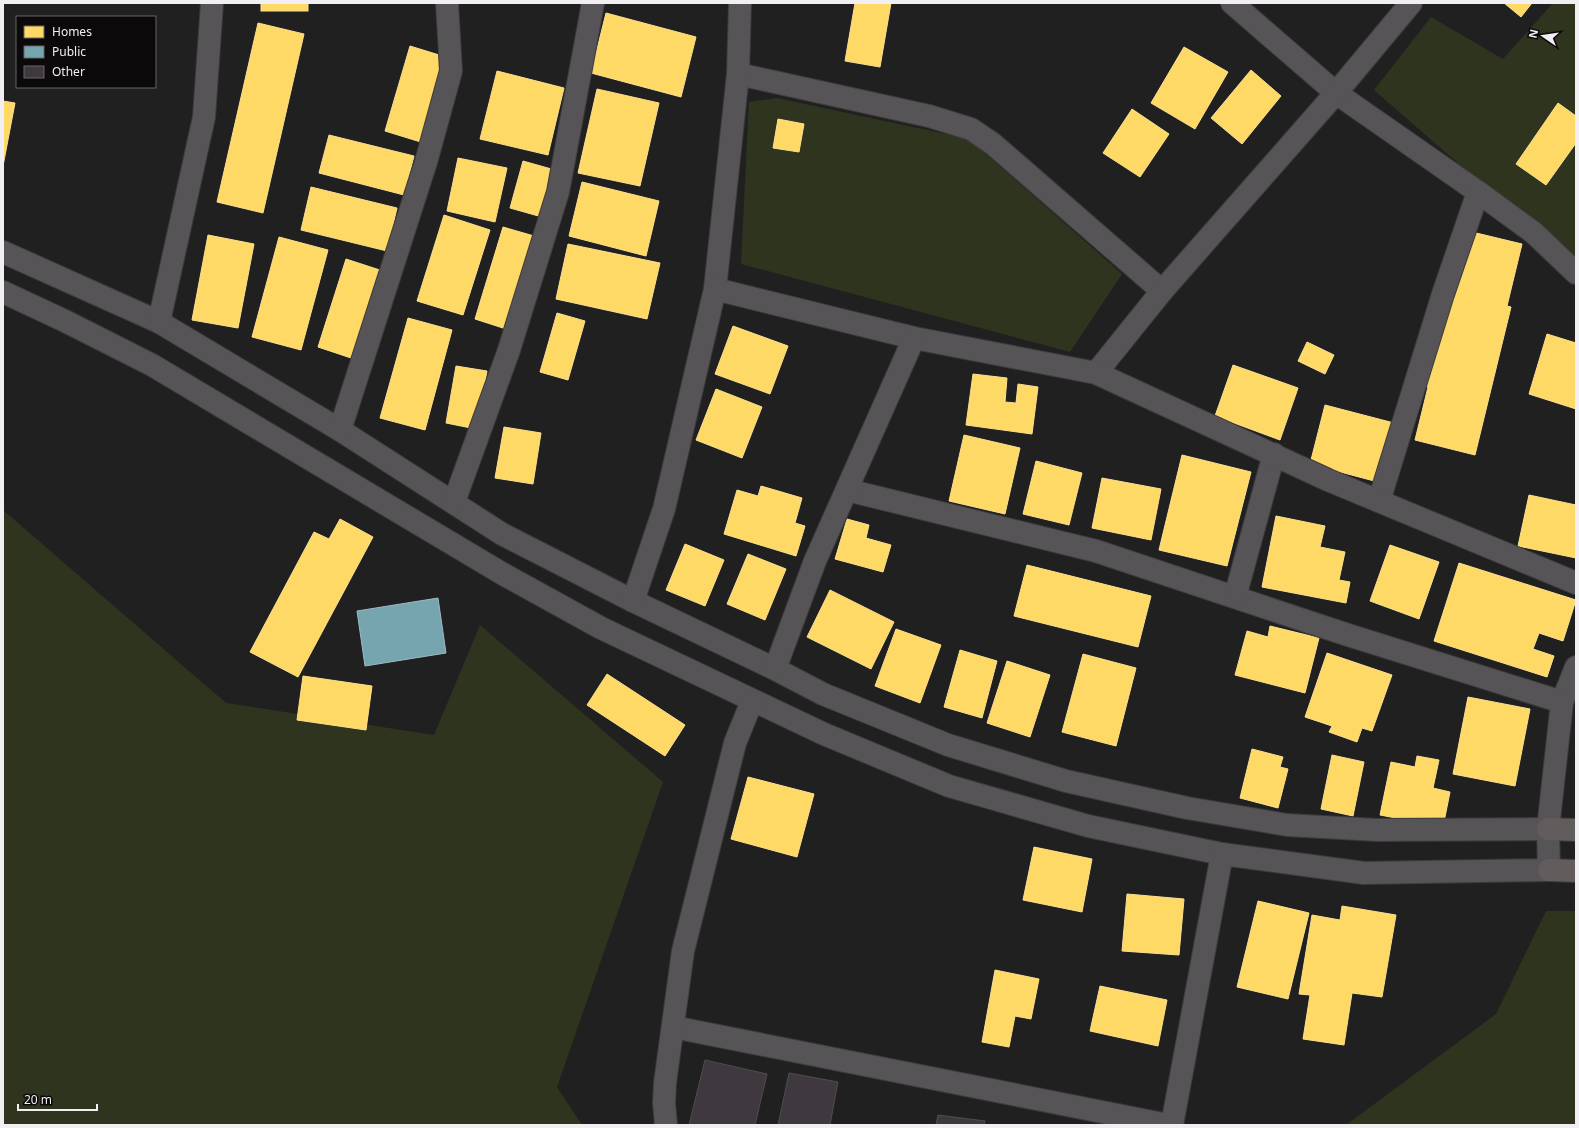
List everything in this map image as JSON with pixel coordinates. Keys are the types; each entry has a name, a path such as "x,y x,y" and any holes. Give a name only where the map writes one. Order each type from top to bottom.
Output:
{"main road":[{"path":"1548,829 1576,830"},
{"path":"1549,870 1576,871"}],"street":[{"path":"159,322 204,117 212,3"},
{"path":"340,430 426,162 451,71 447,3"},
{"path":"454,502 510,350 558,192 593,3"},
{"path":"633,601 664,509 715,289 738,74 740,3"},
{"path":"1232,3 1336,93 1534,233 1576,273"},
{"path":"1096,373 1162,292 1336,93 1411,3"},
{"path":"738,74 930,116 971,129 993,144 1162,292"},
{"path":"1380,501 1443,294 1478,192"},
{"path":"3,252 159,322 340,430 502,534 633,601 775,668 823,694 948,745 1066,781 1187,808 1287,825 1377,830 1548,829"},
{"path":"715,289 914,338 1096,373 1328,480 1576,583"},
{"path":"3,292 65,320 152,365 504,574 594,624 752,701 824,734 949,786 1088,826 1222,854 1364,873 1549,870 1548,829 1562,702 1576,667"},
{"path":"775,668 815,561 914,338"},
{"path":"1235,597 1274,454"},
{"path":"847,490 1096,551 1360,639 1562,702"},
{"path":"666,1125 664,1103 665,1083 683,951 735,743 752,701"},
{"path":"1172,1125 1222,854"},
{"path":"673,1027 1168,1125"}],"green space":[{"path":"1553,3 1576,3 1576,266 1374,90 1431,17 1503,59"},
{"path":"777,98 969,139 1122,274 1070,352 741,264 749,102"},
{"path":"3,510 226,703 434,735 480,625 663,782 557,1087 582,1125 3,1125"},
{"path":"1546,911 1576,911 1576,1125 1346,1125 1496,1014"}],"building: Homes":[{"path":"261,3 308,3 308,11 261,11"},
{"path":"855,3 891,3 880,67 845,61"},
{"path":"1504,3 1532,3 1521,17"},
{"path":"606,13 696,37 681,97 591,73"},
{"path":"258,23 304,34 263,213 217,202"},
{"path":"410,46 449,58 424,143 385,131"},
{"path":"1184,47 1228,72 1195,129 1151,103"},
{"path":"1251,70 1281,96 1242,144 1211,118"},
{"path":"497,71 564,88 548,155 480,139"},
{"path":"597,89 659,103 640,186 578,173"},
{"path":"3,101 15,103 3,166"},
{"path":"1558,103 1576,116 1576,143 1546,185 1516,164"},
{"path":"1132,109 1169,134 1140,177 1103,153"},
{"path":"778,119 804,124 799,152 773,148"},
{"path":"329,135 414,156 404,195 319,173"},
{"path":"458,158 507,168 495,222 447,211"},
{"path":"523,161 555,170 542,217 510,208"},
{"path":"582,182 659,201 646,256 569,236"},
{"path":"311,187 397,208 387,251 301,230"},
{"path":"444,215 490,230 463,315 417,301"},
{"path":"503,227 534,236 506,329 475,319"},
{"path":"1468,231 1522,244 1507,306 1511,307 1475,455 1415,440 1428,387 1421,385"},
{"path":"208,235 254,244 238,328 192,320"},
{"path":"279,237 328,250 301,350 252,337"},
{"path":"568,244 660,263 647,319 556,299"},
{"path":"346,259 386,272 357,360 318,347"},
{"path":"557,313 585,321 568,380 540,372"},
{"path":"408,318 452,330 425,430 380,418"},
{"path":"733,326 788,346 770,394 715,374"},
{"path":"1547,334 1576,343 1576,409 1529,394"},
{"path":"1307,342 1334,355 1325,374 1298,361"},
{"path":"1233,365 1298,388 1280,440 1215,416"},
{"path":"456,366 487,371 476,429 446,423"},
{"path":"973,374 1007,378 1005,402 1016,403 1018,384 1038,387 1032,434 966,425"},
{"path":"716,389 762,407 742,458 696,440"},
{"path":"1325,405 1394,423 1378,482 1310,464"},
{"path":"504,427 541,433 533,484 495,478"},
{"path":"964,435 1020,448 1005,514 949,501"},
{"path":"1182,455 1251,472 1227,566 1159,550"},
{"path":"1036,461 1082,473 1069,525 1023,514"},
{"path":"1102,478 1161,489 1151,540 1092,528"},
{"path":"761,486 802,498 795,523 805,526 796,556 724,534 737,490 758,496"},
{"path":"1529,495 1576,505 1576,558 1518,546"},
{"path":"1276,516 1325,526 1320,547 1345,552 1339,580 1350,582 1346,603 1262,587"},
{"path":"340,519 373,537 298,677 250,652 314,532 329,539"},
{"path":"847,519 869,525 866,538 891,545 883,572 835,559"},
{"path":"685,544 724,560 705,606 666,590"},
{"path":"1390,545 1439,562 1419,619 1370,601"},
{"path":"748,554 786,569 765,620 727,604"},
{"path":"1459,563 1576,600 1563,641 1539,633 1533,649 1554,656 1547,677 1434,641"},
{"path":"1027,565 1151,596 1138,647 1014,616"},
{"path":"830,590 894,622 871,669 807,637"},
{"path":"1270,626 1319,638 1305,693 1235,675 1247,631 1268,637"},
{"path":"896,629 941,645 920,703 875,686"},
{"path":"960,650 997,661 982,718 944,707"},
{"path":"1327,653 1392,675 1372,731 1362,728 1357,742 1329,732 1332,726 1305,717"},
{"path":"1083,654 1136,668 1116,746 1062,732"},
{"path":"1007,661 1050,675 1030,737 987,723"},
{"path":"607,674 685,725 665,756 587,705"},
{"path":"303,676 372,686 366,730 297,720"},
{"path":"1468,697 1530,709 1515,786 1453,774"},
{"path":"1252,749 1283,757 1280,767 1288,769 1278,808 1240,798"},
{"path":"1332,755 1364,762 1353,816 1321,809"},
{"path":"1417,756 1439,760 1433,788 1450,792 1443,827 1380,815 1391,762 1415,767"},
{"path":"748,777 814,794 797,857 731,839"},
{"path":"1034,847 1092,859 1082,912 1023,900"},
{"path":"1127,894 1184,899 1179,955 1122,951"},
{"path":"1258,901 1309,913 1288,999 1237,987"},
{"path":"1342,906 1396,915 1382,997 1352,993 1344,1045 1303,1039 1310,995 1299,994 1312,915 1340,920"},
{"path":"995,970 1039,979 1031,1019 1015,1016 1009,1047 982,1042"},
{"path":"1100,986 1167,1000 1158,1046 1090,1031"}],"building: Public":[{"path":"438,598 446,653 365,666 357,611"}],"building: Other":[{"path":"705,1060 767,1074 755,1125 689,1125"},
{"path":"789,1073 838,1082 830,1125 778,1125"},
{"path":"938,1115 985,1121 984,1125 936,1125"}]}
